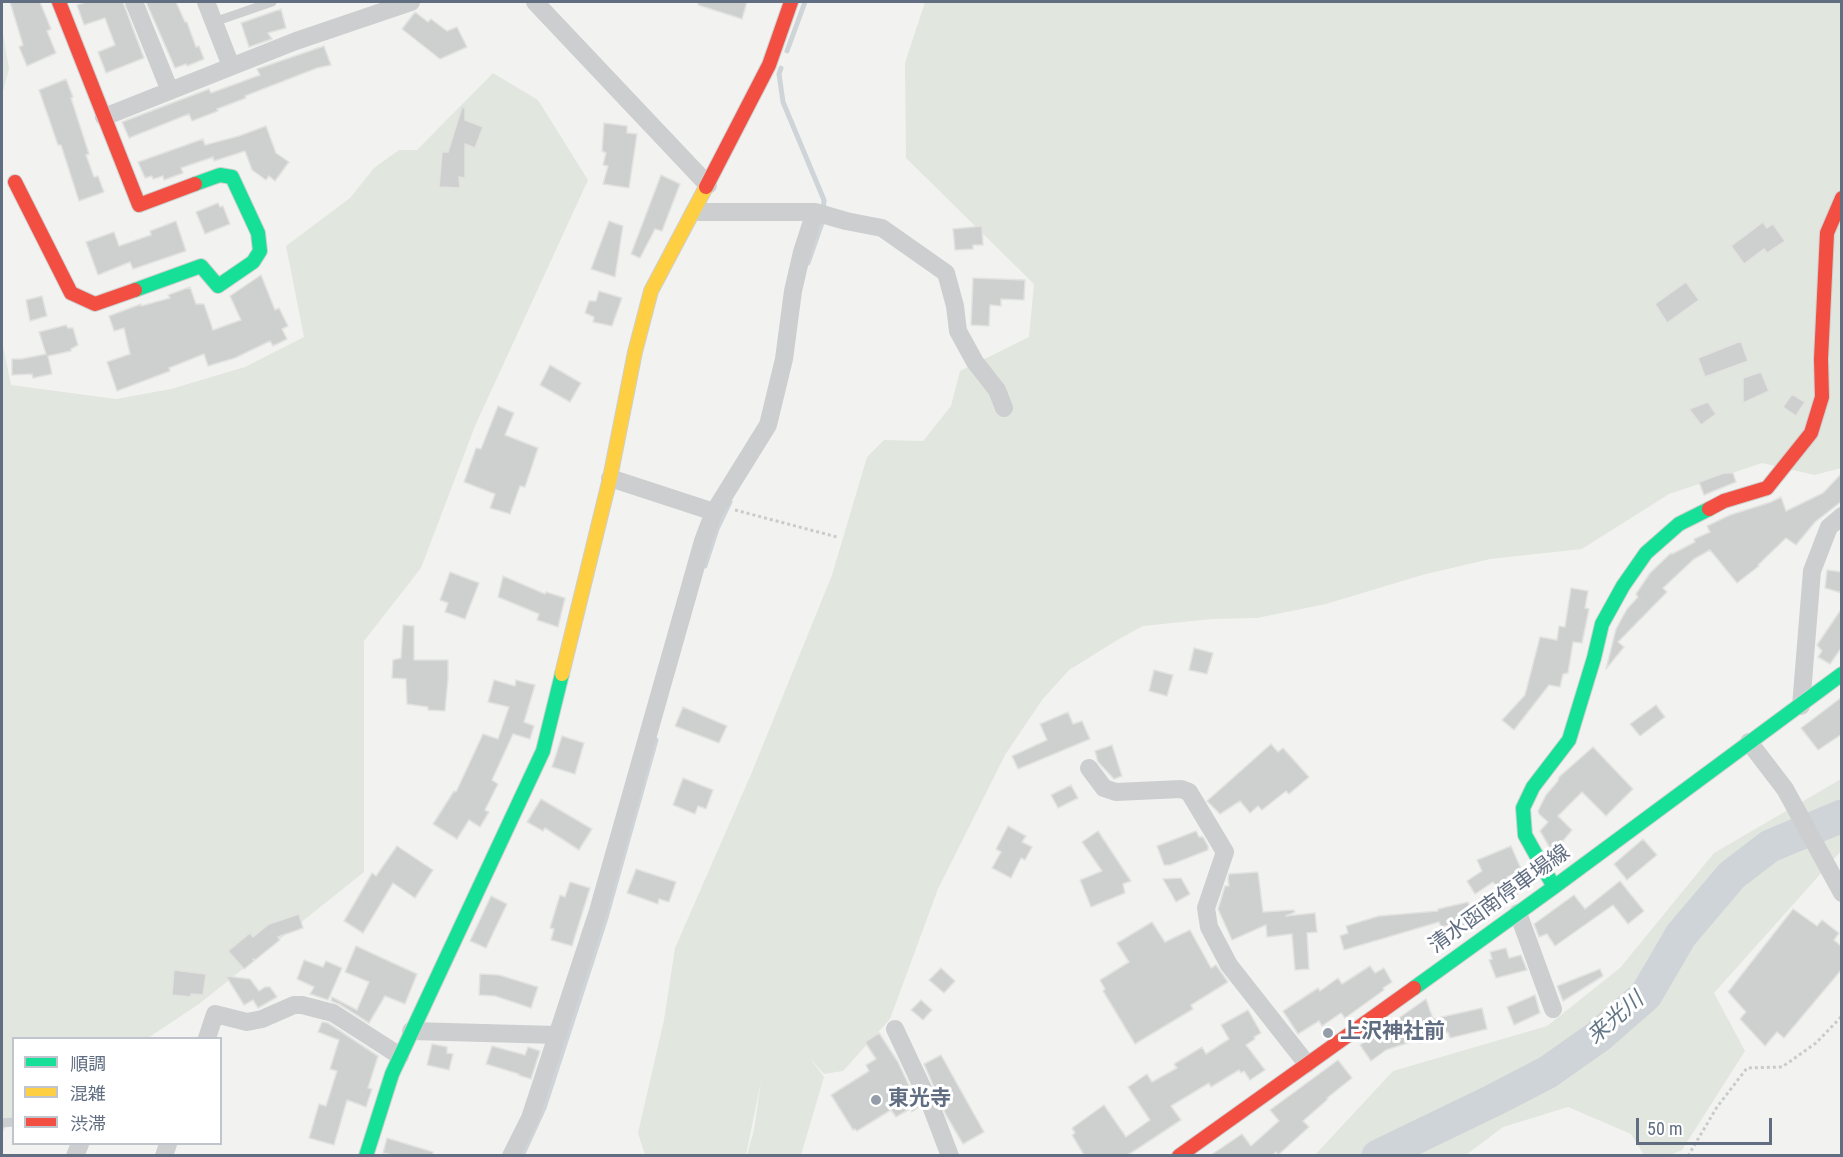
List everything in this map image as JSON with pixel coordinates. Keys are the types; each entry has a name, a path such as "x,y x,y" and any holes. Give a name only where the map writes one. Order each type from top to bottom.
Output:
{"street":[{"path":"15,182 71,294 95,304 201,266 218,286 253,262 260,251 258,233 232,177 220,174 139,205 59,2"},
{"path":"134,2 170,91"},
{"path":"206,2 231,66"},
{"path":"104,117 296,41 411,2"},
{"path":"535,2 708,184"},
{"path":"366,1155 400,1056 543,751 610,478 635,352 651,291 769,65 791,2"},
{"path":"1554,887 1525,835 1523,808 1533,787 1569,740 1602,624 1623,586 1646,553 1679,524 1724,501 1767,488 1811,433 1822,397 1827,233 1842,198"},
{"path":"694,212 815,212 882,228 946,273 955,306 958,331 975,362 997,390 1004,408"},
{"path":"511,1155 530,1118 598,910 703,541 718,506 768,425 784,359 795,281 815,212"},
{"path":"610,478 718,506"},
{"path":"1801,706 1812,571 1829,527 1842,516"},
{"name":"清水函南停車場線","path":"1179,1155 1554,887 1842,674"},
{"path":"1749,742 1785,789 1842,892"},
{"path":"1089,768 1104,789 1116,792 1181,789 1189,792 1225,852 1206,908 1209,927 1229,965 1306,1064"},
{"path":"1518,913 1552,1009"},
{"path":"207,1037 215,1014 247,1022 262,1019 294,1005 302,1005 333,1013 400,1056"},
{"path":"895,1029 931,1106 950,1155"},
{"path":"411,1031 556,1035"}],"lane":[{"path":"214,22 272,2"}],"path":[{"path":"718,506 837,537"},
{"path":"1688,1155 1717,1107 1747,1068 1782,1067 1816,1043 1842,1016"}],"shaded area":[{"path":"925,2 1841,2 1841,468 1815,475 1762,463 1669,494 1582,549 1490,559 1422,575 1326,604 1257,618 1212,619 1143,626 1119,639 1069,670 1042,700 1005,755 938,889 890,1019 843,1071 824,1074 810,1058 824,1077 801,1155 747,1155 754,1130 761,1081 746,1155 645,1155 638,1133 664,1020 675,948 752,772 832,575 867,457 884,440 923,441 951,406 960,371 1029,337 1034,284 906,158 905,63"},
{"path":"2,27 9,69 2,95"},
{"path":"493,73 538,100 588,180 475,426 421,568 364,641 364,872 199,1004 150,1037 12,1037 12,1118 2,1133 2,341 11,385 116,399 171,389 245,367 304,337 286,246 350,198 374,168 399,150 417,150"},
{"path":"1841,779 1841,851 1714,993 1745,1051 1682,1150 1670,1155 1644,1155 1631,1134 1568,1107 1503,1127 1466,1155 1314,1156 1393,1071 1547,1026 1620,968 1714,853"}],"building":[{"path":"10,2 40,2 51,29 47,31 56,53 27,66 19,47 23,45"},
{"path":"86,2 123,2 144,58 106,73 98,52 115,45 105,18 84,25 77,5"},
{"path":"146,2 176,2 187,22 196,47 199,46 204,59 175,68"},
{"path":"698,2 747,2 742,19 698,5"},
{"path":"281,9 286,28 268,33 272,39 249,47 241,23"},
{"path":"415,12 428,22 431,19 447,31 457,27 467,47 440,59 402,29"},
{"path":"324,46 331,65 317,68 245,96 246,98 192,121 189,114 129,138 122,122 209,89 211,93 260,75 257,69"},
{"path":"66,79 89,154 86,155 94,177 98,176 104,192 79,201 61,145 58,145 39,90"},
{"path":"462,107 465,108 465,120 483,127 475,148 465,144 465,178 459,177 460,188 439,187 442,152 448,152"},
{"path":"604,123 627,126 627,133 637,134 629,188 603,184 608,166 603,165 606,153 602,151"},
{"path":"266,126 276,153 289,162 275,181 269,176 266,180 252,170 245,151 214,161 213,157 181,168 183,173 164,180 163,176 153,179 152,176 145,178 138,162 203,139 205,145"},
{"path":"661,175 680,184 662,231 655,229 640,258 631,254"},
{"path":"218,203 220,207 223,206 230,224 205,234 196,212"},
{"path":"176,221 186,251 133,269 130,262 98,275 86,242 114,232 119,246 151,235 150,231"},
{"path":"609,221 623,226 615,277 591,269"},
{"path":"1763,222 1767,228 1773,224 1785,241 1767,253 1764,249 1744,264 1731,246"},
{"path":"982,226 983,245 973,245 973,249 955,250 953,229"},
{"path":"261,275 275,310 279,308 288,326 282,329 287,339 273,346 270,341 235,358 208,366 204,354 169,368 170,371 117,391 107,362 130,354 124,328 114,331 109,316 141,304 141,306 170,298 168,295 190,287 196,304 204,304 213,330 241,320 230,296"},
{"path":"973,278 1025,280 1024,300 1001,299 1001,306 990,305 989,326 971,325"},
{"path":"1686,282 1699,300 1667,323 1655,304"},
{"path":"599,291 622,298 612,326 593,322 594,317 585,313 589,301 596,301"},
{"path":"42,296 47,316 30,321 26,300"},
{"path":"66,325 68,328 73,328 78,345 71,351 48,356 52,374 33,378 32,374 12,375 12,359 46,354 39,332"},
{"path":"1741,341 1748,361 1705,377 1698,358"},
{"path":"550,365 581,383 570,402 540,385"},
{"path":"1761,372 1769,391 1743,403 1743,378"},
{"path":"1792,394 1805,402 1796,416 1783,407"},
{"path":"1708,402 1716,414 1701,425 1689,409"},
{"path":"498,406 514,413 505,435 538,448 525,487 520,486 510,514 490,508 495,494 464,482 476,448 481,449"},
{"path":"1724,473 1733,473 1736,482 1704,495 1699,482"},
{"path":"1842,473 1842,501 1815,522 1796,545 1786,538 1759,566 1737,583 1710,550 1694,559 1663,588 1667,592 1618,642 1624,647 1606,669 1616,629 1627,609 1638,597 1636,594 1650,573 1671,553 1695,542 1694,539 1710,532 1707,526 1730,515 1781,497 1786,511 1823,493"},
{"path":"1827,570 1842,572 1842,593 1825,588"},
{"path":"450,572 479,583 465,619 445,612 448,603 440,600"},
{"path":"503,576 545,594 546,592 565,598 558,627 537,620 539,614 498,597"},
{"path":"1571,588 1588,591 1585,608 1589,609 1582,643 1573,642 1568,673 1563,674 1560,687 1549,685 1514,730 1502,720 1525,695 1540,637 1557,640 1559,626 1565,627"},
{"path":"1842,608 1842,647 1830,664 1818,657 1822,651 1817,645"},
{"path":"403,625 414,626 414,660 448,660 445,711 428,710 428,707 407,704 406,679 392,678 393,660 401,658"},
{"path":"1194,648 1213,653 1207,674 1189,670"},
{"path":"1154,670 1173,675 1167,696 1149,691"},
{"path":"494,680 515,686 516,680 535,685 524,722 534,726 530,739 513,734 492,780 498,784 485,810 489,812 480,827 469,820 457,839 433,824 454,791 456,792 483,734 498,739 509,707 488,702"},
{"path":"1842,697 1842,734 1818,750 1801,728"},
{"path":"1656,705 1665,717 1640,736 1630,724"},
{"path":"683,707 727,726 719,743 675,726"},
{"path":"1068,712 1073,724 1082,721 1090,739 1018,769 1012,756 1047,740 1040,724"},
{"path":"562,736 584,743 575,774 552,767"},
{"path":"1271,744 1278,752 1283,748 1309,777 1289,794 1286,791 1262,810 1258,806 1250,813 1240,801 1220,814 1207,801"},
{"path":"1112,745 1122,776 1114,779 1098,762 1095,751"},
{"path":"1593,747 1633,789 1606,816 1582,792 1558,816 1572,830 1553,853 1540,831 1548,822 1538,811 1559,777"},
{"path":"683,778 713,790 706,809 698,806 695,814 673,805"},
{"path":"1071,785 1078,798 1058,808 1051,795"},
{"path":"541,799 592,829 579,850 545,828 543,831 527,822"},
{"path":"1008,826 1026,836 1022,842 1032,847 1025,860 1021,858 1011,878 992,868 1001,852 996,849"},
{"path":"1098,831 1131,881 1123,884 1125,893 1091,907 1080,880 1102,871 1082,842"},
{"path":"1196,831 1199,837 1203,837 1208,850 1170,865 1164,865 1157,846"},
{"path":"1643,839 1657,855 1627,880 1614,864"},
{"path":"397,846 433,870 415,898 393,883 363,933 344,921 372,873 376,876"},
{"path":"1511,846 1522,871 1507,877 1518,894 1507,902 1493,882 1475,894 1467,881 1482,871 1477,860"},
{"path":"636,869 676,882 669,902 659,899 658,904 627,893"},
{"path":"1258,872 1263,912 1294,910 1295,912 1286,916 1315,913 1317,932 1307,933 1309,969 1295,970 1292,934 1267,937 1266,925 1232,940 1218,909 1225,886 1229,886 1229,874"},
{"path":"1181,878 1190,894 1176,902 1163,879"},
{"path":"1620,881 1644,911 1628,924 1613,905 1555,946 1547,934 1539,937 1534,924 1574,895 1585,909"},
{"path":"570,882 590,888 572,946 551,940 554,929 550,928 560,895 565,897"},
{"path":"491,896 507,904 486,948 470,941"},
{"path":"1468,902 1476,924 1463,934 1459,923 1441,927 1439,922 1344,950 1340,936 1348,933 1346,926 1379,916 1438,911 1438,909"},
{"path":"1793,909 1817,926 1822,920 1839,933 1834,940 1842,947 1842,969 1784,1038 1777,1032 1765,1046 1740,1019 1746,1012 1728,992"},
{"path":"299,914 303,928 278,937 280,940 255,960 253,959 254,961 244,969 228,951 250,933 253,937 269,924"},
{"path":"1152,922 1165,942 1190,930 1211,968 1216,965 1228,982 1191,1005 1193,1009 1135,1044 1103,991 1105,989 1100,980 1129,962 1117,943"},
{"path":"356,946 417,974 405,1004 385,996 369,1023 331,1001 332,997 357,1010 369,982 345,972"},
{"path":"1506,948 1509,958 1521,955 1527,970 1496,978 1489,960 1492,959 1490,952"},
{"path":"304,960 323,967 326,961 342,968 328,1000 310,994 314,987 297,979"},
{"path":"1370,966 1375,973 1384,968 1392,982 1345,1018 1341,1013 1322,1026 1319,1021 1298,1034 1283,1011 1318,988 1320,991 1338,978 1342,984"},
{"path":"941,968 955,981 944,993 929,980"},
{"path":"1600,969 1603,976 1563,1001 1557,986"},
{"path":"174,970 206,974 203,995 191,994 191,997 172,995"},
{"path":"480,974 499,975 538,987 531,1008 495,996 479,995"},
{"path":"226,976 250,979 259,991 270,987 277,997 258,1008 253,1000 244,1005"},
{"path":"1535,995 1540,1013 1514,1025 1507,1007"},
{"path":"1426,999 1433,1019 1482,1008 1487,1029 1450,1038 1448,1032 1419,1043 1417,1040 1386,1050 1371,1061 1360,1045"},
{"path":"921,1000 932,1010 923,1020 911,1010"},
{"path":"1248,1010 1261,1033 1246,1045 1265,1070 1250,1080 1244,1071 1241,1073 1239,1070 1211,1087 1209,1083 1171,1106 1181,1120 1128,1155 1084,1155 1072,1135 1075,1133 1072,1128 1104,1105 1126,1137 1150,1120 1128,1087 1147,1074 1152,1082 1177,1068 1174,1064 1202,1047 1206,1054 1229,1039 1221,1025"},
{"path":"322,1022 328,1023 378,1056 368,1088 372,1089 366,1107 347,1100 334,1145 309,1138 319,1104 326,1106 337,1071 330,1069 339,1040 318,1032"},
{"path":"879,1033 898,1062 919,1107 896,1117 891,1110 857,1131 853,1130 831,1095 869,1071 866,1065 876,1059 865,1042"},
{"path":"432,1044 447,1047 447,1053 453,1054 449,1070 427,1065"},
{"path":"492,1046 525,1055 528,1047 540,1051 531,1079 486,1064"},
{"path":"941,1055 984,1132 963,1144 946,1115 924,1064"},
{"path":"1338,1060 1352,1078 1303,1121 1309,1127 1278,1155 1276,1152 1273,1155 1211,1155 1242,1134 1251,1146 1279,1121 1270,1110"},
{"path":"387,1138 433,1152 433,1155 383,1153"}],"waterway":[{"path":"787,51 805,2"},
{"path":"781,68 779,74 783,102 824,200 822,223 808,263"},
{"path":"705,566 717,529 730,502"},
{"path":"522,1156 544,1108 605,921 656,740"},
{"name":"来光川","path":"1378,1156 1548,1072 1599,1036 1646,995 1681,935 1732,875 1770,846 1842,816"}],"traffic: fast":[{"path":"135,290 201,266 218,286 253,262 260,251 258,233 232,177 220,175 195,184"},
{"path":"1554,887 1525,835 1523,808 1533,787 1569,740 1602,624 1623,586 1646,553 1679,524 1709,509"},
{"path":"366,1156 392,1074 543,751 562,674"},
{"path":"1414,988 1842,674"}],"traffic: slow":[{"path":"562,674 610,478 635,352 651,291 706,187"}],"traffic: jam":[{"path":"59,2 139,205 195,184"},
{"path":"706,187 769,65 791,2"},
{"path":"15,182 71,293 95,304 135,290"},
{"path":"1709,509 1724,501 1767,488 1811,433 1822,397 1821,359 1827,233 1842,198"},
{"path":"1179,1156 1414,988"}],"place":[{"name":"上沢神社前","path":"1328,1033"},
{"name":"東光寺","path":"876,1100"}]}
